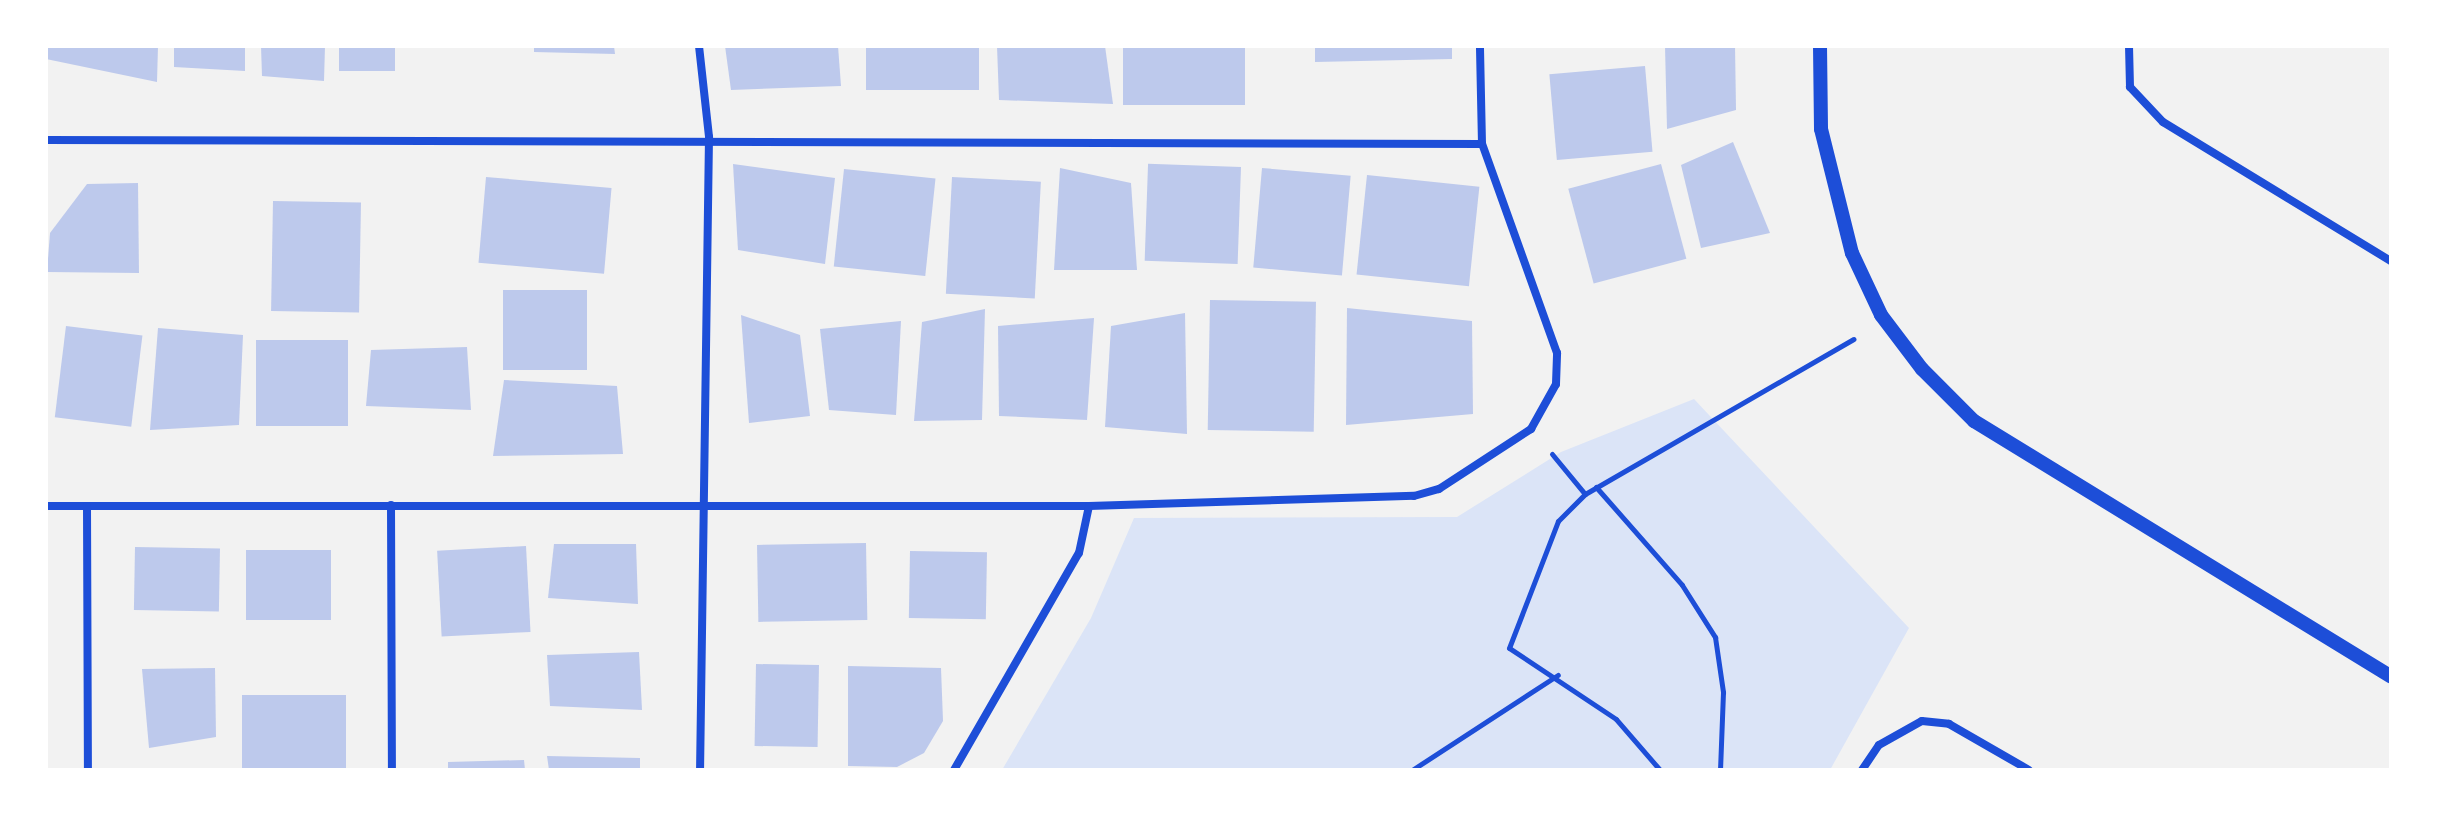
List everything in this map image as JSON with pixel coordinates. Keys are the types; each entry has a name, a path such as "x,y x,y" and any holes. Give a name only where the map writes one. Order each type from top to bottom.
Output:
{"street":[{"path":"699,46 709,137 701,507 700,770"},
{"path":"46,506 1089,506 1414,496 1439,489 1531,429 1556,384 1557,353 1482,144 1480,46"},
{"path":"1820,46 1821,129 1852,253 1881,315 1922,369 1974,421 2391,677"},
{"path":"2129,46 2130,87 2163,122 2391,261"},
{"path":"46,140 709,137 1482,144"},
{"path":"391,505 392,770"},
{"path":"87,506 88,770"},
{"path":"954,770 1079,553 1089,506"},
{"path":"1862,770 1879,745 1922,721 1949,724 2029,770"}],"path":[{"path":"1660,770 1616,719 1558,675 1509,648 1558,521 1596,487 1854,338"},
{"path":"1531,429 1585,494"},
{"path":"1596,487 1682,585 1715,637 1723,692 1720,770"},
{"path":"1412,770 1558,675"}],"shaded area":[{"path":"1694,399 1909,628 1830,770 1002,770 1091,618 1134,518 1457,517 1561,452"}],"building":[{"path":"46,46 158,46 157,82 46,59"},
{"path":"174,46 245,46 245,71 174,67"},
{"path":"261,46 325,46 324,81 262,76"},
{"path":"339,46 395,46 395,71 339,71"},
{"path":"534,46 614,46 615,54 534,52"},
{"path":"725,46 838,46 841,86 731,90"},
{"path":"866,46 979,46 979,90 866,90"},
{"path":"997,46 1105,46 1113,104 999,100"},
{"path":"1123,46 1245,46 1245,105 1123,105"},
{"path":"1315,46 1452,46 1452,59 1315,62"},
{"path":"1665,46 1735,46 1736,110 1667,129"},
{"path":"1645,66 1652,152 1557,160 1549,74"},
{"path":"1733,142 1770,233 1701,248 1681,165"},
{"path":"733,164 835,178 825,264 738,250"},
{"path":"1148,164 1241,167 1238,264 1145,261"},
{"path":"1661,164 1686,259 1594,284 1568,189"},
{"path":"1060,168 1131,183 1137,270 1054,270"},
{"path":"1262,168 1351,176 1342,275 1253,268"},
{"path":"844,169 935,179 925,276 834,266"},
{"path":"1367,175 1479,187 1469,286 1357,274"},
{"path":"486,177 612,188 604,274 479,263"},
{"path":"952,177 1041,182 1035,298 946,294"},
{"path":"138,183 139,273 47,272 50,233 87,184"},
{"path":"273,201 361,203 359,313 271,311"},
{"path":"503,290 587,290 587,370 503,370"},
{"path":"1210,300 1316,302 1314,432 1208,430"},
{"path":"1347,308 1472,321 1473,414 1346,425"},
{"path":"985,309 982,420 914,421 922,322"},
{"path":"1185,313 1187,434 1105,427 1111,326"},
{"path":"741,315 800,335 810,416 749,423"},
{"path":"1094,318 1087,420 999,416 998,326"},
{"path":"901,321 896,415 829,410 820,329"},
{"path":"66,326 142,335 131,427 55,417"},
{"path":"158,328 243,335 239,425 150,430"},
{"path":"256,340 348,340 348,426 256,426"},
{"path":"467,347 471,410 366,406 371,350"},
{"path":"504,380 617,386 623,454 493,456"},
{"path":"866,543 867,620 758,622 757,545"},
{"path":"554,544 636,544 638,604 548,598"},
{"path":"526,546 531,632 442,637 437,551"},
{"path":"135,547 220,548 219,611 134,610"},
{"path":"246,550 331,550 331,620 246,620"},
{"path":"910,551 987,552 986,619 909,618"},
{"path":"639,652 642,710 550,706 547,655"},
{"path":"756,664 819,665 818,747 755,746"},
{"path":"848,666 941,668 943,721 924,753 897,767 848,766"},
{"path":"215,668 216,737 149,748 142,669"},
{"path":"242,695 346,695 346,770 242,770"},
{"path":"547,756 640,758 640,770 549,770"},
{"path":"524,760 525,770 448,770 448,762"}]}
